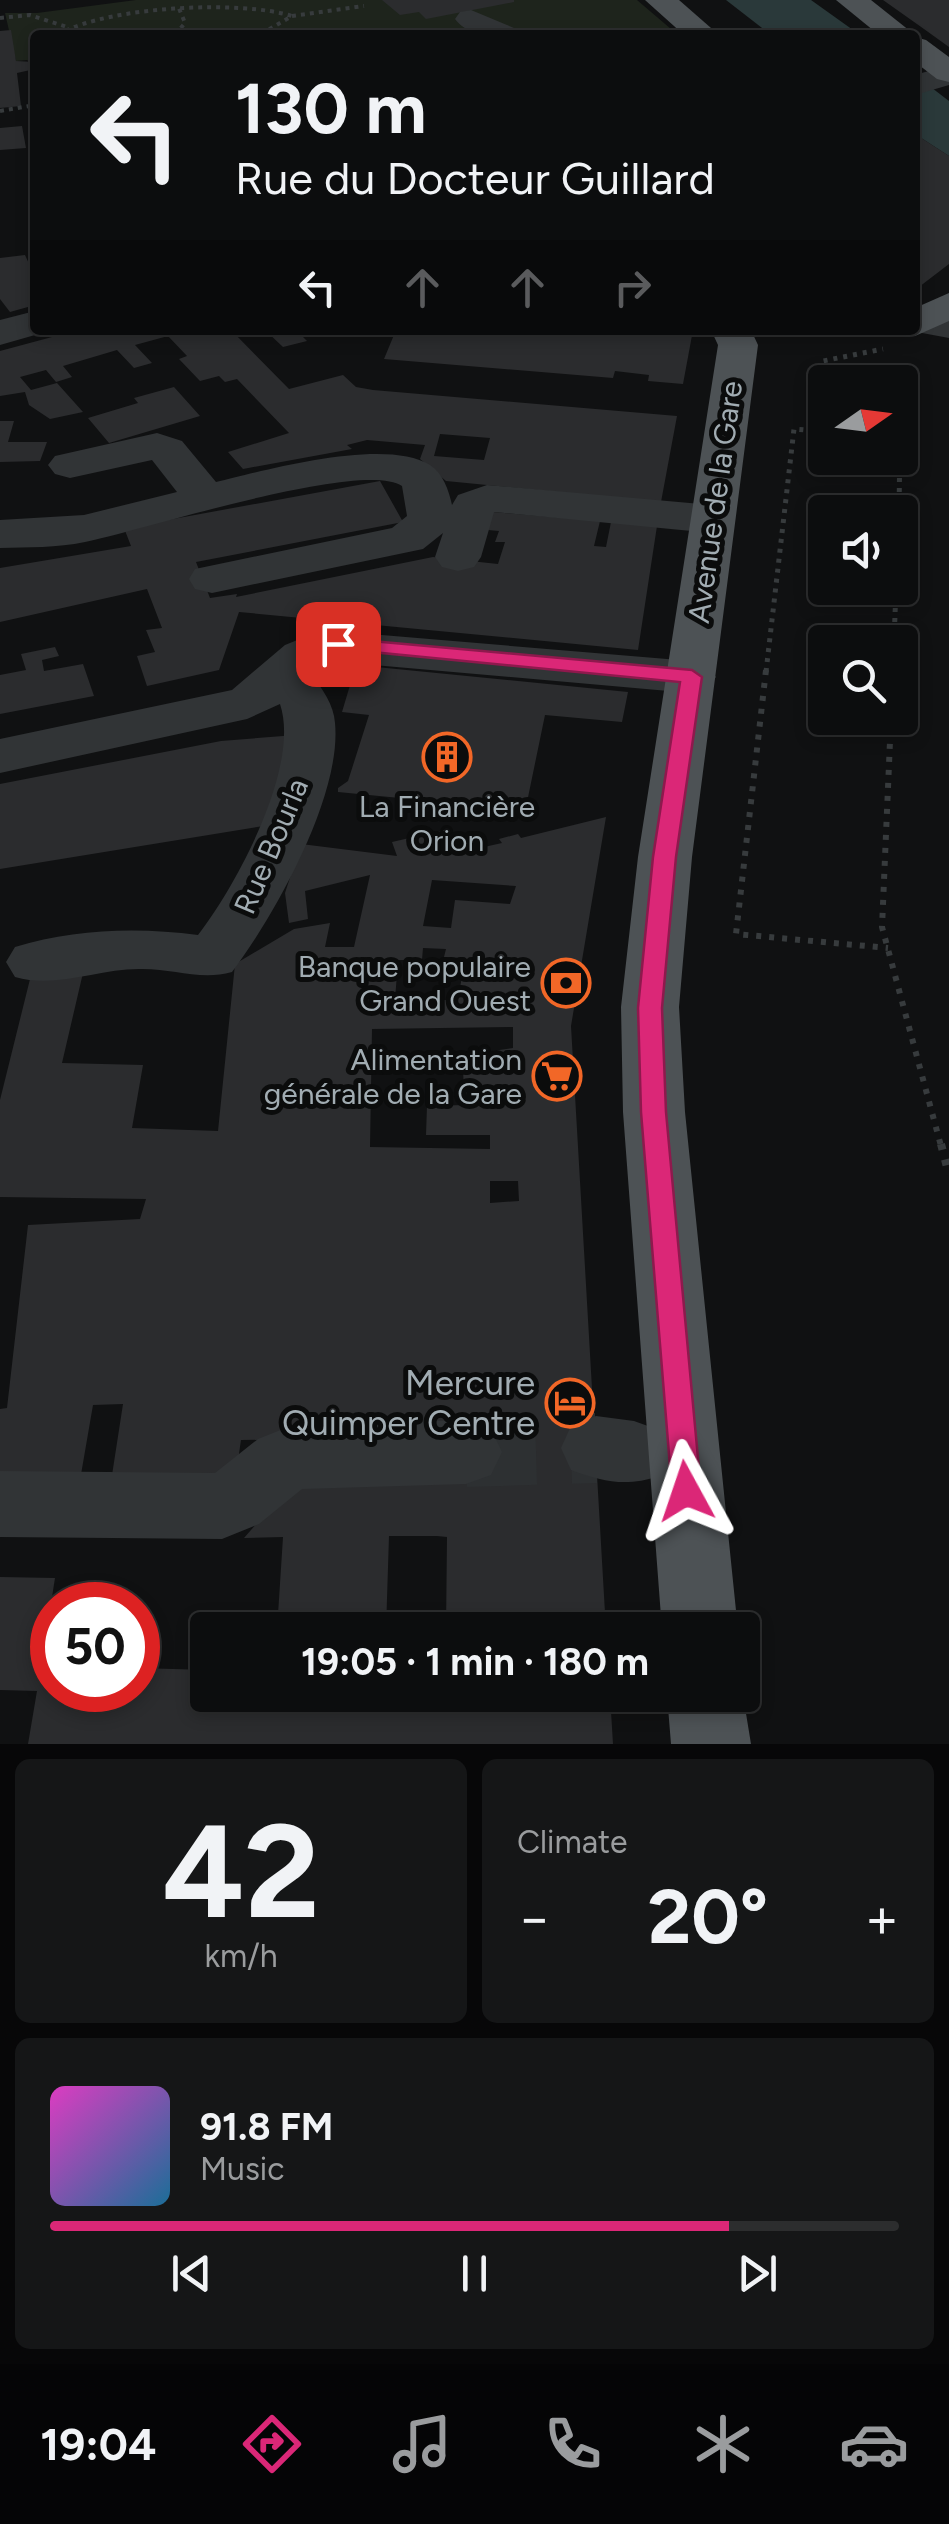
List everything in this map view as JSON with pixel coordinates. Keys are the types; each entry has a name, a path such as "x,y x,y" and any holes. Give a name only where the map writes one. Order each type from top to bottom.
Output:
{"main road":[{"path":"660,0 697,30"},
{"path":"850,0 891,30"},
{"path":"920,55 935,78"},
{"name":"Avenue de la Gare","path":"698,1612 654,1112 650,1008 665,857 712,519 745,335"},
{"path":"707,1712 710,1744"}],"street":[{"path":"472,20 493,30"},
{"path":"0,333 30,324"},
{"path":"70,465 157,446 167,450 204,496"},
{"path":"0,534 83,529 204,496 379,466 413,472 423,483 429,522 407,539 212,579"},
{"path":"458,557 474,504 487,498 712,519"},
{"path":"0,756 235,707 258,698 312,648 338,644 692,677"},
{"name":"Rue Bourla","path":"34,962 139,948 212,956 245,913 274,850 307,757 307,709 285,676"},
{"path":"0,1504 222,1506 254,1489 270,1470 293,1457 466,1452"}],"path":[{"path":"0,18 30,15 68,27 178,6 245,0 292,16"},
{"path":"178,6 185,23 179,30"},
{"path":"268,30 292,16 364,6"},
{"path":"65,30 68,27"},
{"path":"0,112 30,106"},
{"path":"822,365 822,361 896,335"},
{"path":"808,430 794,429 736,934 888,948"},
{"path":"890,735 882,927 949,1174"}],"shaded area":[{"path":"136,0 637,0 672,30 30,30 30,62 16,61 5,13 37,13"},
{"path":"726,0 811,0 853,30 765,30"},
{"path":"920,79 949,101 949,156 920,137"}],"building":[{"path":"382,0 514,2 426,19 419,12 400,15"},
{"path":"883,0 949,0 949,47 924,29"},
{"path":"11,30 16,61 30,62 30,70 17,73 21,106 0,108 0,31"},
{"path":"22,126 26,148 0,150 0,128"},
{"path":"920,137 949,156 949,264 920,286"},
{"path":"25,255 30,266 30,306 10,312 0,299 0,258"},
{"path":"59,335 236,335 289,389 343,375 356,387 373,390 677,416 661,502 446,481 420,459 425,445 367,440 347,445 352,449 243,469 228,452 289,433 237,379 225,382 219,376 200,381 179,359 187,356 168,336 135,345 152,363 134,368 117,350 63,366 72,377 56,382 46,370 20,377 31,390 57,383 83,412 50,419 29,405 25,392 0,396 0,351","holes":["440,434 490,438 484,460 434,456"]},
{"path":"270,335 301,335 307,341 283,347"},
{"path":"394,335 692,335 683,384 648,381 649,375 615,371 613,378 384,359"},
{"path":"174,387 200,416 109,443 88,418 138,403 134,398"},
{"path":"0,421 14,421 8,442 47,442 40,461 0,462"},
{"path":"380,481 403,522 196,562 210,598 237,594 236,597 433,557 498,564 505,542 495,542 499,531 488,530 493,512 600,521 594,546 606,547 611,522 657,526 638,650 239,612 219,670 147,686 137,656 155,652 146,630 162,628 147,589 0,622 0,568 131,546 124,528"},
{"path":"55,647 59,656 42,660 44,671 83,664 94,696 0,714 0,675 26,670 21,654"},
{"name":"La Financière Orion","path":"356,665 628,692 622,722 545,715 526,807 518,806 518,812 511,817 490,815 485,809 488,803 482,806 338,792 348,781 369,715 342,712"},
{"path":"296,735 270,825 0,869 0,784 221,741"},
{"path":"606,817 571,1026 605,1612 446,1612 447,1537 389,1536 387,1612 278,1612 283,1537 244,1538 298,1476 460,1438 241,1440 235,1481 110,1488 123,1404 93,1405 79,1486 0,1485 0,1409 7,1408 28,1225 140,1219 146,1199 0,1197 0,1100 33,967 86,960 62,1063 143,1065 132,1128 218,1131 235,964 294,929 330,923 325,947 354,947 370,875 305,891 308,919 289,923 285,893 301,844 397,856 392,842 444,830 451,841 481,834 484,847 518,834 521,838","holes":["432,880 516,886 510,904 455,900 451,928 423,926","423,948 446,949 444,957 465,958 458,1000 395,1000 398,960 422,960","513,1027 513,1048 492,1051 492,1065 463,1071 465,1105 427,1106 426,1135 490,1135 490,1149 370,1147 372,1029","490,1181 518,1181 519,1201 490,1203"]},
{"path":"0,1577 55,1578 54,1582 30,1582 30,1691 0,1690"},
{"path":"160,1669 190,1669 190,1712 611,1712 613,1744 28,1744 33,1712 160,1712"}],"tunnel":[{"path":"466,1452 596,1448"}],"place":[{"name":"La Financière Orion","path":"447,757"},
{"name":"Banque populaire Grand Ouest","path":"566,983"},
{"name":"Alimentation générale de la Gare","path":"557,1076"},
{"name":"Mercure Quimper Centre","path":"570,1403"}],"route":[{"path":"338,644 692,677 665,857 650,1008 654,1112 686,1491"}]}
